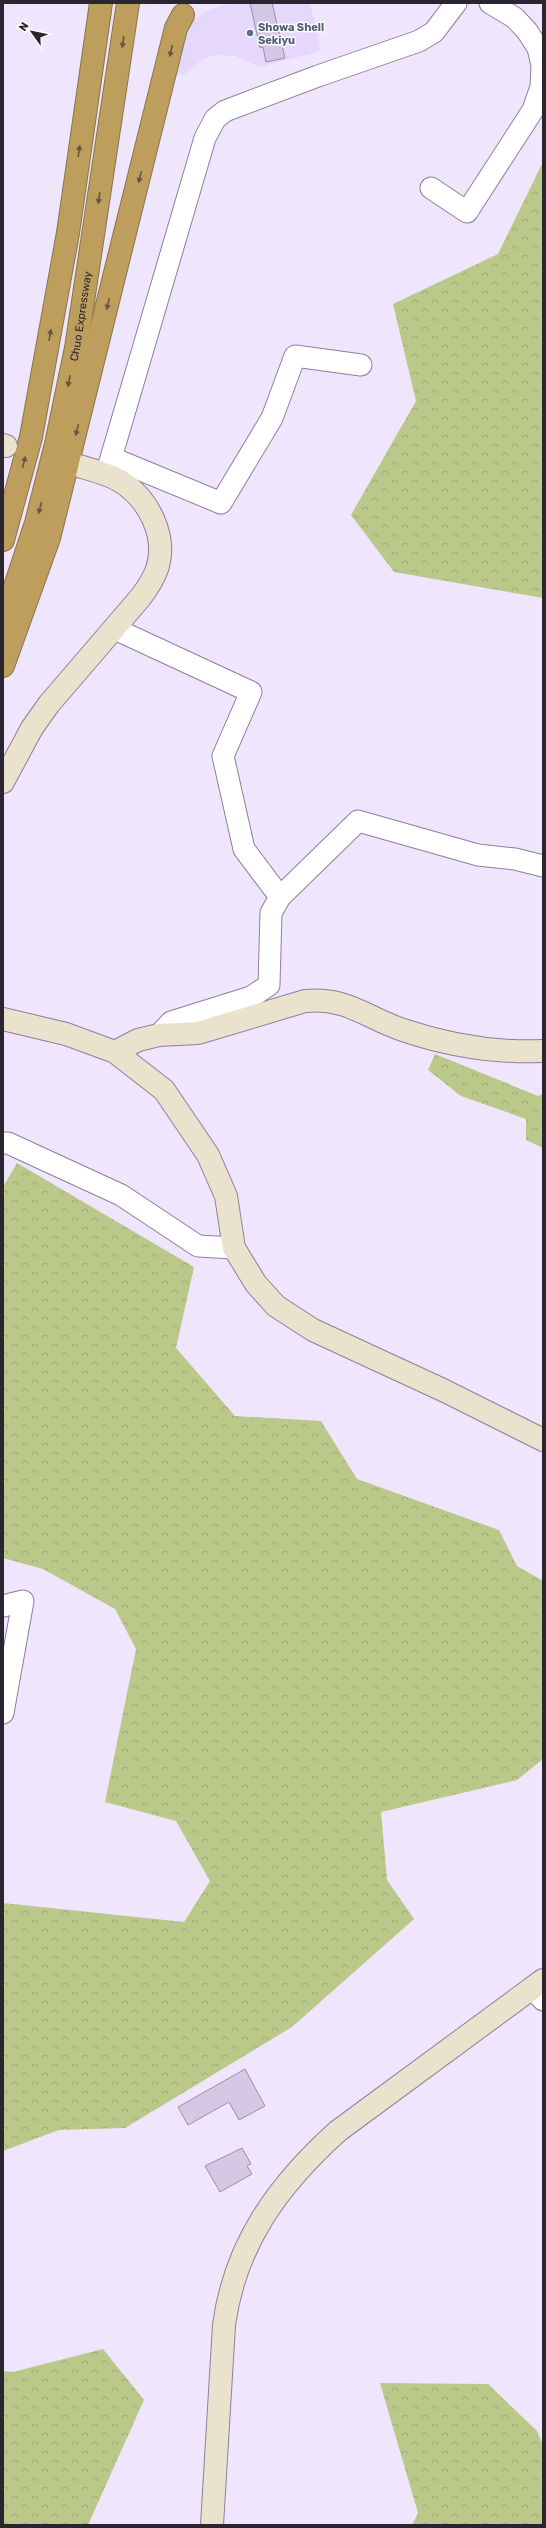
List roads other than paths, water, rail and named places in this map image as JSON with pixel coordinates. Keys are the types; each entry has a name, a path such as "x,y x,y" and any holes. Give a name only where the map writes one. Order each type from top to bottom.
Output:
{"highway":[{"path":"3,540 31,436 68,233 101,3"},
{"name":"Chuo Expressway","path":"3,623 36,523 67,393 95,226 128,3"},
{"path":"3,666 49,538 176,28 183,15"}],"street":[{"path":"109,467 206,138 215,119 225,111 318,76 419,41 434,32 456,3"},
{"path":"430,188 467,212 533,110 541,87 542,65 538,48 527,31 515,18 490,3"},
{"path":"79,466 109,467 221,503 272,418 295,356 361,365"},
{"path":"3,782 32,728 49,704 115,629 152,581 160,554 159,539 148,509 140,498 119,481 109,467"},
{"path":"115,629 251,692 223,756 244,849 280,898"},
{"path":"159,1035 171,1022 251,997 269,985 271,913 280,898 358,821 478,855 516,859 543,866"},
{"path":"115,1052 138,1040 159,1035 198,1033 306,1001 322,1000 363,1011 402,1030 490,1050 543,1051"},
{"path":"3,1019 66,1034 115,1052 164,1090 208,1155 226,1196 234,1248 256,1284 276,1306 313,1330 445,1391 543,1440"},
{"path":"5,1146 121,1195 198,1246 234,1248"},
{"path":"3,1606 23,1601 3,1713"},
{"path":"212,2525 224,2325 227,2304 239,2261 251,2235 285,2185 332,2136 539,1989"}],"place":[{"name":"Showa Shell Sekiyu","path":"250,33"}]}
